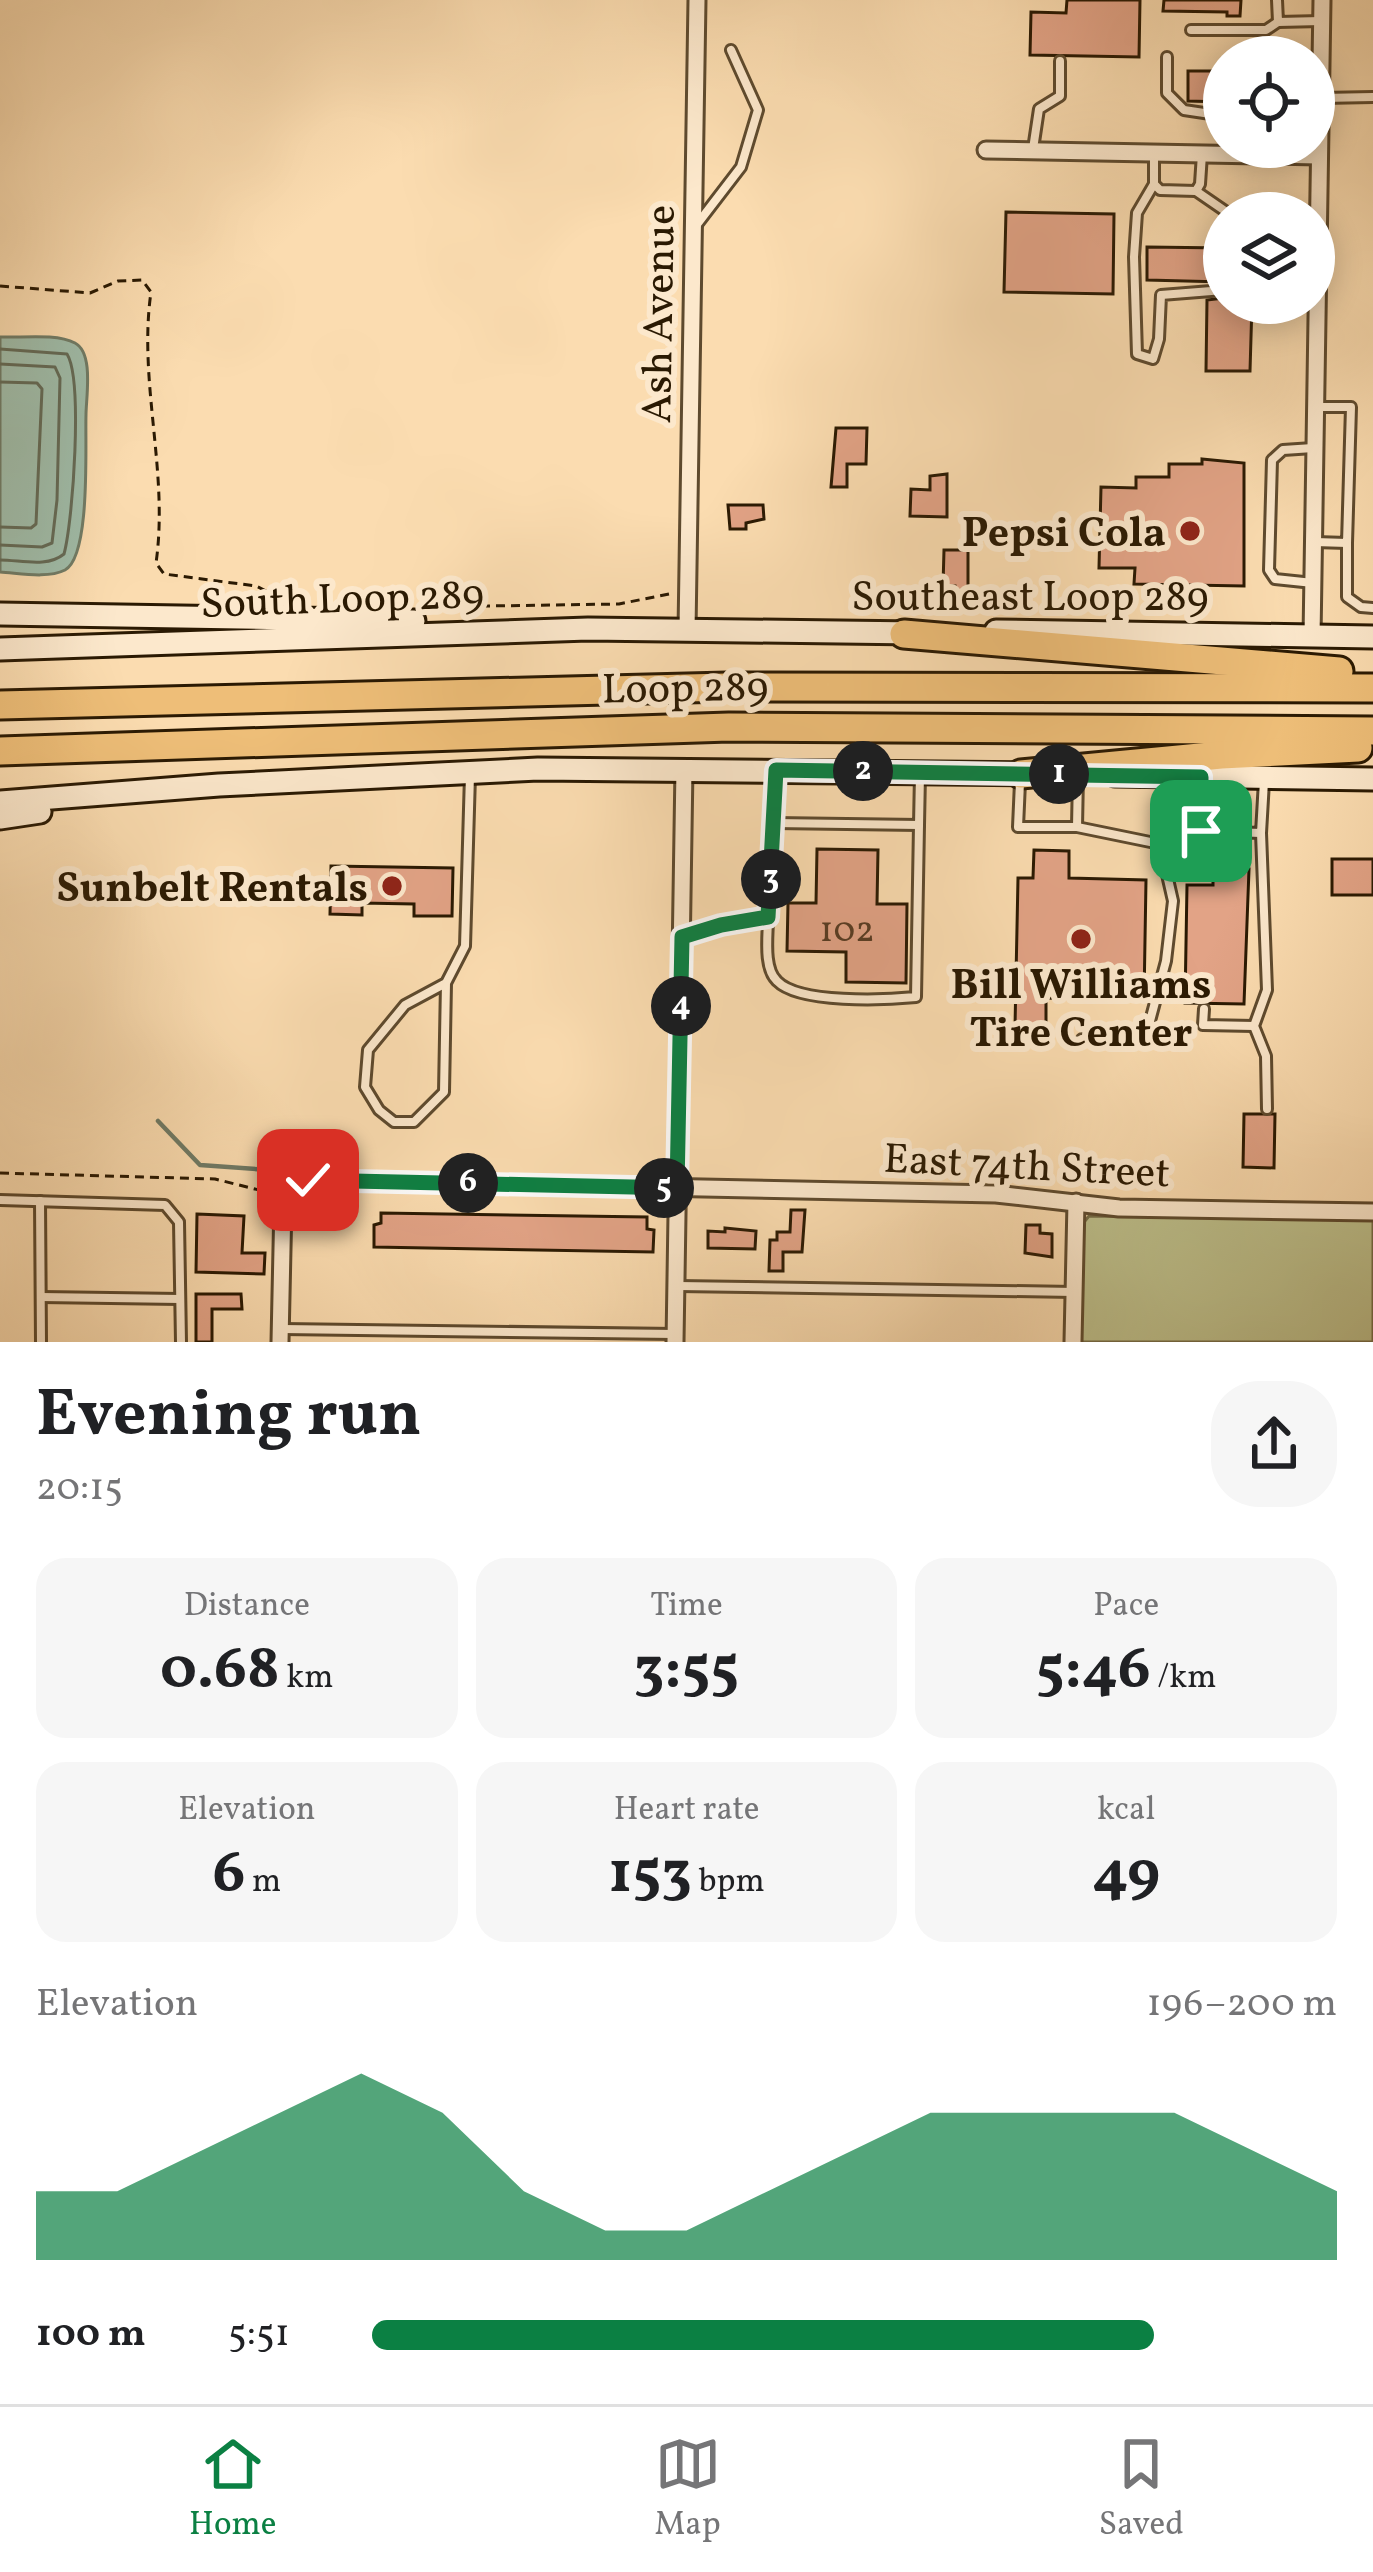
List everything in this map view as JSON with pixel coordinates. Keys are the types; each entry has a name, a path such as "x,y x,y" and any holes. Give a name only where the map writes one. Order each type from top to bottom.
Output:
{"highway":[{"path":"904,634 1373,674"},
{"name":"Loop 289","path":"0,705 770,686 1373,688"},
{"name":"Loop 289","path":"0,751 729,727 1373,731"},
{"path":"1021,774 1253,752 1373,747"}],"main road":[{"path":"0,614 475,622 588,629"},
{"name":"South Loop 289","path":"0,649 588,629 687,630"},
{"name":"Southeast Loop 289","path":"687,630 1373,637"},
{"path":"0,802 219,785 684,769 1373,779"},
{"path":"0,818 219,785"}],"street":[{"name":"Ash Avenue","path":"687,630 698,0"},
{"path":"1321,36 1322,0"},
{"path":"986,150 1202,154"},
{"path":"1312,637 1317,324"},
{"path":"675,1338 684,769"},
{"name":"East 74th Street","path":"285,1197 291,1188 308,1180 996,1194 1119,1208 1373,1212"},
{"path":"280,1335 285,1197"},
{"path":"1073,1342 1076,1202"}],"lane":[{"path":"1277,0 1278,22"},
{"path":"1191,30 1266,30 1278,22 1322,21"},
{"path":"694,228 741,167 758,110 731,50"},
{"path":"1167,57 1167,92 1184,110 1203,113"},
{"path":"1033,151 1039,109 1060,96 1060,61"},
{"path":"1335,93 1373,97"},
{"path":"1154,153 1154,184 1137,213 1137,354 1153,359 1160,339 1161,296 1203,292"},
{"path":"1196,191 1202,154"},
{"path":"1154,184 1160,190 1196,191 1203,196"},
{"path":"1316,406 1351,407 1347,597 1360,608 1373,608"},
{"path":"1313,584 1275,579 1269,570 1273,460 1283,450 1315,448"},
{"path":"1313,542 1348,543"},
{"path":"776,770 770,968 775,981 809,996 916,997 920,772"},
{"path":"446,983 405,1005 368,1050 364,1087 394,1122 414,1122 444,1092 446,983 465,946 470,774"},
{"path":"1021,774 1018,827 1078,827 1160,844 1173,901 1166,961 1146,1036 1082,1039"},
{"path":"1078,775 1078,827"},
{"path":"1201,777 1201,831 1261,833"},
{"path":"1264,778 1261,833 1267,990 1254,1026 1266,1056 1267,1109"},
{"path":"774,823 920,825"},
{"path":"682,937 768,917"},
{"path":"1204,1010 1203,1025 1254,1026"},
{"path":"0,1200 165,1205 179,1222 181,1342"},
{"path":"40,1201 41,1342"},
{"path":"676,1286 1074,1292"},
{"path":"41,1297 180,1299"},
{"path":"280,1335 675,1338"}],"path":[{"path":"0,286 90,293 118,281 142,280 151,292 145,333 162,521 156,563 164,574 256,586 288,602"},
{"path":"418,607 619,604 688,590"},
{"path":"0,1173 215,1179 285,1197"}],"green space":[{"path":"1089,1216 1373,1219 1373,1342 1078,1342 1080,1227"}],"water":[{"path":"0,337 67,340 85,356 83,522 73,561 58,573 0,572"}],"building":[{"path":"1067,0 1140,0 1139,57 1030,55 1031,12 1066,13"},
{"path":"1164,0 1241,0 1240,16 1163,11"},
{"path":"1188,71 1203,71 1203,101 1188,101"},
{"path":"1006,212 1114,214 1113,294 1004,292"},
{"path":"1147,247 1203,248 1203,281 1147,280"},
{"path":"1207,324 1251,324 1250,371 1206,371"},
{"path":"836,428 867,428 866,464 847,464 847,487 831,487"},
{"name":"Pepsi Cola","path":"1202,459 1244,463 1244,586 1134,584 1135,568 1099,568 1101,487 1136,488 1136,477 1169,477 1169,464 1202,464"},
{"path":"947,474 947,517 910,516 911,489 930,490 930,476"},
{"path":"728,505 763,505 764,519 746,523 746,529 730,529"},
{"path":"944,550 968,550 968,608 955,608 955,586 943,586"},
{"path":"817,849 878,850 877,904 907,904 906,983 846,982 846,952 787,951 788,903 816,903"},
{"name":"Bill Williams Tire Center","path":"1034,850 1069,851 1069,878 1146,880 1144,1000 1046,998 1046,1027 1015,1027 1018,878 1033,878"},
{"path":"1332,859 1373,859 1373,895 1332,895"},
{"path":"1224,865 1249,869 1244,1004 1185,1003 1187,885 1213,885 1213,869"},
{"name":"Sunbelt Rentals","path":"331,866 453,868 452,916 414,916 414,904 362,903 362,915 330,914"},
{"path":"1244,1114 1275,1114 1274,1168 1243,1167"},
{"path":"791,1210 805,1210 802,1252 783,1252 783,1271 769,1271 770,1240 777,1240 777,1232 790,1232"},
{"path":"381,1213 647,1217 647,1229 654,1230 653,1252 374,1247 374,1225 381,1223"},
{"path":"197,1214 244,1216 242,1253 265,1253 264,1274 196,1272"},
{"path":"1026,1225 1040,1225 1040,1233 1052,1234 1052,1257 1025,1253"},
{"path":"725,1228 756,1231 755,1249 708,1248 708,1231 725,1232"},
{"path":"196,1294 241,1294 242,1309 212,1309 212,1342 196,1342"}],"waterway":[{"path":"158,1121 200,1165 284,1175"}],"place":[{"name":"Pepsi Cola","path":"1190,531"},
{"name":"Sunbelt Rentals","path":"392,886"},
{"name":"Bill Williams Tire Center","path":"1081,939"}],"route":[{"path":"308,1180 677,1188 682,937 747,918 768,917 776,770 1201,777 1201,831"}]}
